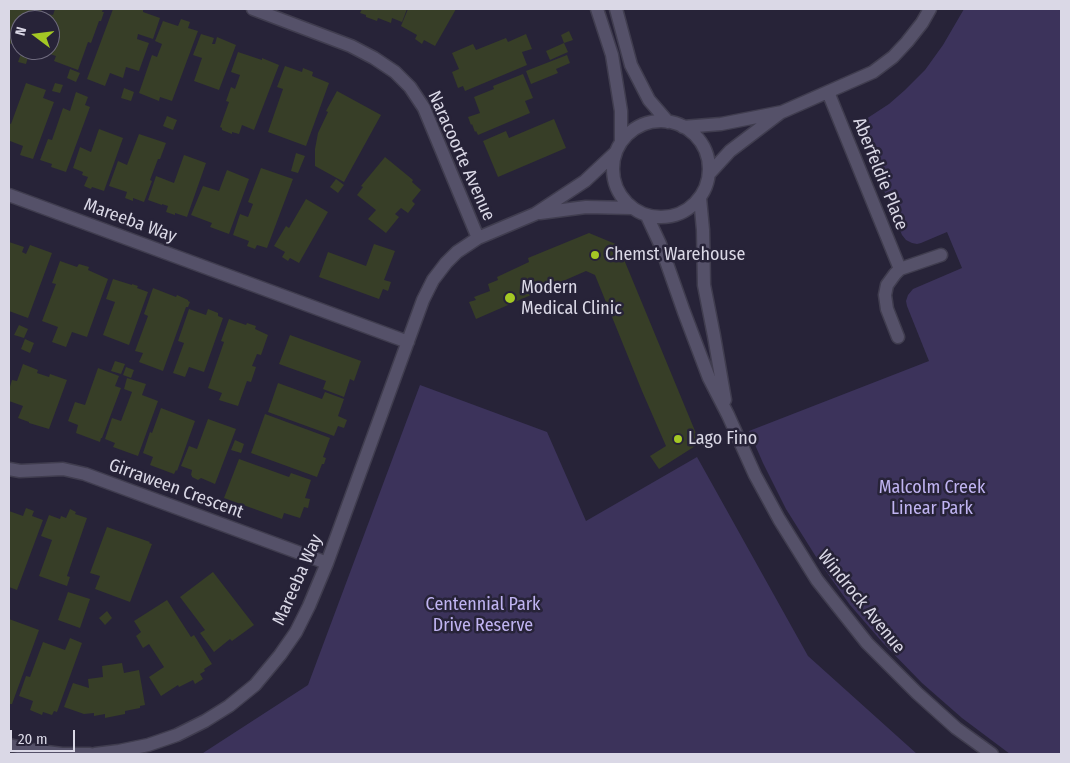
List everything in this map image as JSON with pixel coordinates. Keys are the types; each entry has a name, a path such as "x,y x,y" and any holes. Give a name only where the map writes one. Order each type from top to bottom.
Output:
{"street":[{"name":"Naracoorte Avenue","path":"253,9 267,11 351,46 395,72 410,87 424,108 478,238"},
{"path":"597,9 612,55 621,111 619,147 613,168 615,183 622,197 632,208 647,216 662,218 677,215 690,208 700,198 706,186 708,160 703,146 695,135 683,127 668,122 655,121 642,125 630,132 619,147"},
{"path":"616,9 631,65 649,100 668,122"},
{"path":"683,127 721,124 782,112 874,72 893,57 907,42 930,9"},
{"name":"Aberfeldie Place","path":"828,92 900,268"},
{"path":"708,174 730,151 782,112"},
{"name":"Mareeba Way","path":"95,754 148,745 178,735 205,721 255,685 280,656 296,632 309,606 327,563 423,300 433,280 457,252 478,238 535,214 585,181 619,147"},
{"name":"Mareeba Way","path":"9,195 408,342"},
{"name":"Windrock Avenue","path":"700,198 703,230 704,285 728,415"},
{"name":"Mareeba Way","path":"535,214 586,207 632,208"},
{"name":"Windrock Avenue","path":"647,216 660,244 709,378 769,502 817,580 867,643 917,693 956,728 992,754"},
{"path":"898,337 887,309 885,295 887,285 900,268 941,255"},
{"name":"Girraween Crescent","path":"9,469 20,471 63,469 85,474 327,563"},
{"path":"9,744 31,750 54,753 90,754"}],"green space":[{"name":"Malcolm Creek Linear Park","path":"964,9 1061,9 1061,754 1010,754 962,718 922,683 883,643 850,605 818,560 786,509 749,431 929,361 907,306 908,295 913,289 962,268 947,232 917,244 906,240 902,235 862,136 861,127 866,119 889,104 925,70 943,45"},
{"name":"Centennial Park Drive Reserve","path":"420,385 547,432 586,521 697,457 808,656 917,754 200,754 308,685"}],"building":[{"path":"9,9 42,9 10,10 9,43"},
{"path":"103,9 101,21 99,21 91,43 88,42 78,70 54,61 60,60 60,10 55,10"},
{"path":"113,9 139,9 160,18 153,39 138,34 137,39 149,43 139,71 126,67 123,78 110,73 105,86 87,79"},
{"path":"362,9 407,9 402,22 392,18 391,23 378,18 377,21 366,17 366,15 360,13"},
{"path":"408,9 456,9 435,46 424,40 422,44 415,39 417,35 401,26"},
{"path":"181,19 190,22 188,28 198,31 172,101 160,97 159,101 139,93 152,55 157,57 162,44 155,41 163,21 178,26"},
{"path":"569,31 573,40 564,43 561,35"},
{"path":"201,34 214,38 212,44 215,44 217,37 236,45 219,90 194,81 202,58 193,55"},
{"path":"526,34 532,49 522,52 527,65 465,91 463,86 458,88 452,72 459,69 452,53 473,44 476,50 506,38 508,42"},
{"path":"564,43 568,52 550,60 546,51"},
{"path":"238,52 262,60 262,58 279,65 254,130 242,125 239,134 232,132 232,134 222,130 220,127 229,102 226,101 231,87 235,89 240,75 231,72"},
{"path":"567,55 570,63 556,69 558,73 531,84 526,71"},
{"path":"19,60 27,60 26,64 18,62"},
{"path":"285,66 302,72 303,68 313,72 312,76 329,83 306,146 268,132 283,89 277,87"},
{"path":"70,69 80,73 76,82 67,78"},
{"path":"523,74 533,98 525,101 530,113 478,135 468,117 480,113 474,97 494,89 493,86"},
{"path":"26,83 46,90 43,98 54,102 33,159 20,155 23,146 10,141 9,145 9,123 11,124"},
{"path":"55,83 63,85 60,93 52,91"},
{"path":"124,88 134,92 131,101 121,98"},
{"path":"337,91 381,115 344,182 315,166 315,149 318,133 328,112 326,111"},
{"path":"76,92 88,97 85,105 90,107 66,172 51,167 52,164 40,160 48,139 52,140 63,108 70,111"},
{"path":"167,116 177,120 173,130 163,126"},
{"path":"554,119 566,148 498,177 483,141 506,131 509,138"},
{"path":"99,129 123,138 104,191 84,186 88,177 82,175 83,172 73,168 80,147 91,152"},
{"path":"139,134 166,143 150,180 152,181 144,202 133,198 133,201 125,198 127,192 109,186 118,161 127,165"},
{"path":"296,153 305,156 298,173 291,171"},
{"path":"184,155 206,163 187,217 166,212 168,206 148,200 156,176 174,183"},
{"path":"385,157 413,180 412,182 421,190 412,201 415,204 408,213 401,208 395,214 399,217 386,233 368,219 376,210 357,195 363,187 361,186"},
{"path":"261,168 293,179 267,248 257,245 255,249 247,246 249,241 233,235 240,214 248,217 253,204 248,202"},
{"path":"227,170 249,179 229,234 210,227 212,223 191,215 203,186 219,191"},
{"path":"336,179 344,185 338,193 330,187"},
{"path":"306,199 328,212 299,263 290,258 288,261 282,257 285,252 274,246 286,226 289,228"},
{"path":"589,233 618,245 700,443 659,469 650,456 666,446 595,275 586,271 476,319 469,302 476,300 474,297 490,291 488,284 498,280 497,277 529,262 528,258"},
{"path":"9,242 24,247 22,252 26,254 30,245 52,253 28,318 9,311"},
{"path":"374,244 395,251 384,280 391,282 388,291 383,289 379,299 319,277 328,252 366,266"},
{"path":"60,261 77,267 79,264 89,267 88,270 108,279 87,337 72,332 66,347 52,342 58,327 42,321 56,284 52,283"},
{"path":"113,279 138,286 137,288 148,292 129,345 103,335 115,302 106,299"},
{"path":"153,288 176,297 177,295 190,302 188,307 186,307 163,371 139,362 143,353 135,351 148,316 144,314"},
{"path":"189,309 206,315 208,309 218,313 218,316 223,318 204,372 189,367 185,377 173,373 184,343 178,341"},
{"path":"229,319 246,325 247,323 256,326 255,329 268,335 261,355 257,354 252,366 256,367 251,382 247,381 238,406 219,400 222,393 208,388 224,342 221,341"},
{"path":"19,325 28,329 24,338 14,335"},
{"path":"290,335 361,361 354,381 350,379 344,397 323,389 326,381 279,364"},
{"path":"25,339 34,343 30,353 21,349"},
{"path":"115,361 125,364 121,374 111,371"},
{"path":"23,364 38,370 37,373 49,377 50,374 67,380 49,429 18,418 23,406 9,401 9,390 12,380 17,381"},
{"path":"126,367 134,370 131,378 123,375"},
{"path":"98,368 119,376 115,386 121,388 100,442 76,433 78,425 68,421 75,402 85,405"},
{"path":"127,378 146,384 142,395 158,401 138,456 113,447 115,443 105,439 112,418 121,421 132,392 124,389"},
{"path":"278,383 322,399 325,392 344,399 338,416 347,420 344,428 338,426 334,436 268,412"},
{"path":"161,408 195,421 177,471 174,474 150,465 153,457 143,453"},
{"path":"265,414 330,438 323,457 326,458 324,464 322,464 317,477 251,453"},
{"path":"208,419 236,429 215,484 201,478 198,480 192,477 192,470 181,466 189,446 197,449"},
{"path":"235,440 244,444 241,453 231,450"},
{"path":"239,459 289,477 291,473 311,480 305,498 310,499 308,508 304,507 300,518 284,513 282,519 224,498"},
{"path":"26,508 34,511 32,516 43,520 17,590 9,587 9,511 23,516"},
{"path":"70,509 76,512 75,514 87,518 67,576 70,577 67,586 39,576 52,540 41,536 49,515 60,519 61,516 66,518"},
{"path":"107,527 152,544 130,602 95,589 100,576 90,573"},
{"path":"213,572 254,625 232,641 230,639 214,652 200,633 205,630 180,597"},
{"path":"68,592 90,599 80,628 58,620"},
{"path":"167,600 191,637 194,635 212,664 200,674 203,679 195,684 193,680 179,687 178,685 161,696 149,677 164,667 149,644 143,648 136,636 141,632 134,621"},
{"path":"107,611 112,618 105,625 99,618"},
{"path":"9,619 39,630 12,704 9,704"},
{"path":"70,638 82,643 57,712 54,711 52,715 43,712 42,715 30,710 33,701 19,696 26,676 30,677 43,642 65,650"},
{"path":"122,663 124,673 139,670 145,705 125,711 125,714 105,718 105,714 94,716 94,713 84,714 64,707 73,683 89,688 88,679 103,677 102,666"}],"place":[{"name":"Chemst Warehouse","path":"595,255"},
{"name":"Modern Medical Clinic","path":"510,298"},
{"name":"Lago Fino","path":"678,439"}]}
